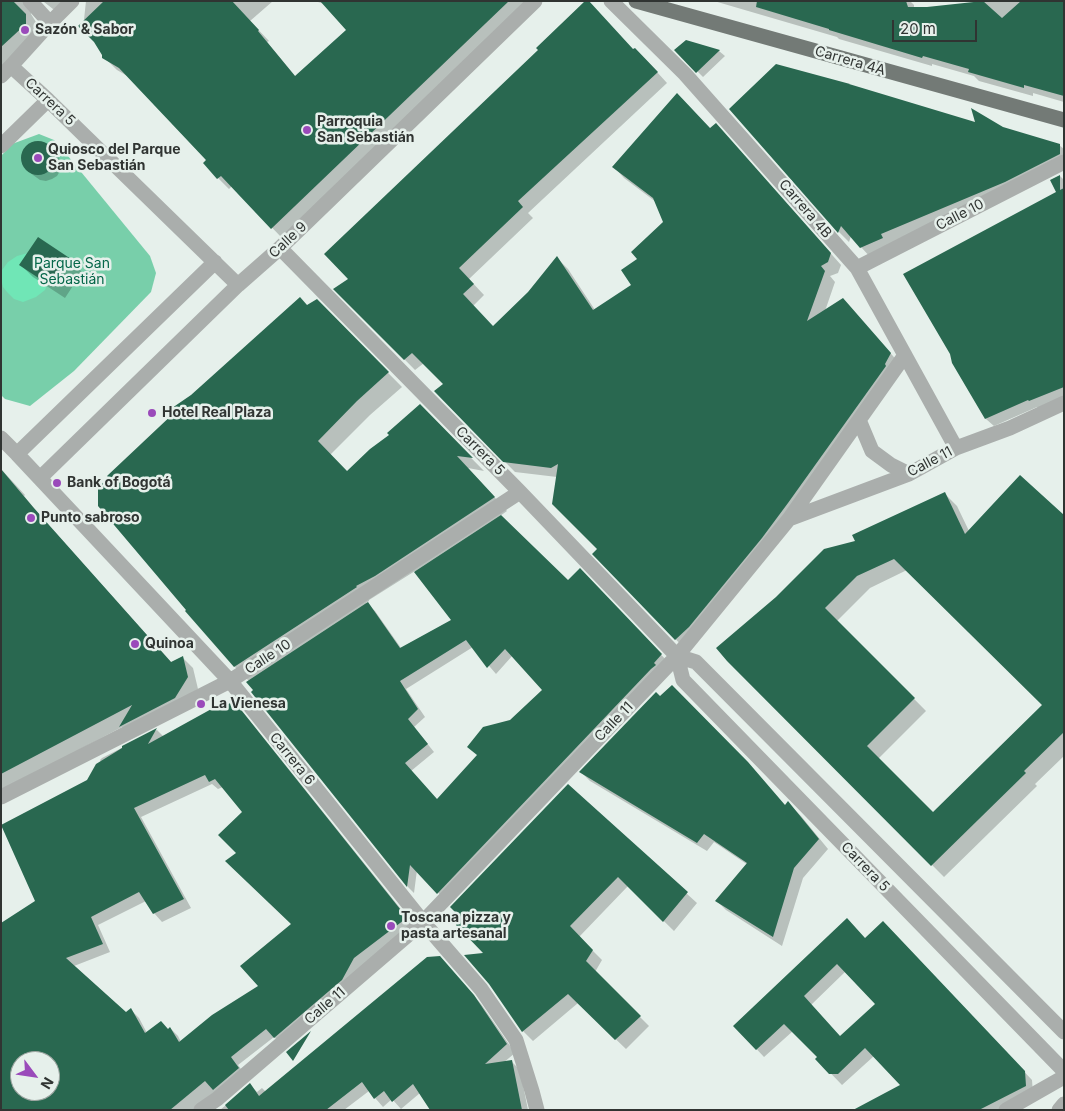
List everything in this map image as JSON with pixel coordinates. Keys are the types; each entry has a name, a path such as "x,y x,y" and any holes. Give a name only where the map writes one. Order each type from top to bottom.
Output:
{"main road":[{"name":"Carrera 4A","path":"636,1 1064,120"}],"street":[{"path":"30,1 50,23"},
{"path":"6,71 72,1"},
{"name":"Calle 9","path":"40,478 238,285 280,248 535,1"},
{"name":"Carrera 4B","path":"612,1 685,74 857,268 956,448"},
{"name":"Carrera 5","path":"6,71 48,100 238,285"},
{"path":"1,146 48,100"},
{"name":"Calle 10","path":"857,268 1064,162"},
{"name":"Carrera 5","path":"280,248 520,492 677,656 696,662 1064,1032"},
{"path":"17,454 215,262"},
{"path":"789,519 906,355"},
{"name":"Calle 11","path":"201,1110 217,1099 423,922 677,656 789,519 909,474 956,448 1010,428 1064,403"},
{"path":"859,420 872,451 891,465 909,474"},
{"name":"Carrera 6","path":"1,438 230,682 423,922 481,988 516,1040 537,1110"},
{"name":"Calle 10","path":"1,797 230,682 520,492"},
{"name":"Carrera 5","path":"677,656 683,680 1064,1071"},
{"path":"1006,1110 1064,1077"},
{"path":"1058,1110 1064,1104"}],"green space":[{"name":"Parque San Sebastián","path":"39,134 54,140 68,156 150,256 156,273 151,292 74,371 30,406 5,399 1,395 1,156 12,144"}],"shaded area":[{"path":"28,253 50,279 45,290 36,297 23,302 14,299 7,292 3,287 1,278 2,270 8,262 17,256"}],"building":[{"path":"1,1 13,1 26,14 26,24 1,47"},
{"path":"104,1 232,1 259,30 295,76 346,30 320,1 509,1 271,229 221,176 217,179 203,163 206,160 119,68 102,58 94,42 78,26"},
{"path":"585,1 589,1 633,49 635,48 658,72 518,201 523,207 459,268 474,284 463,294 493,326 528,292 557,256 593,310 631,285 621,270 637,259 631,252 663,222 653,198 612,167 677,93 710,128 716,123 831,253 828,262 821,266 825,271 807,321 843,298 891,353 885,364 886,366 762,538 689,627 675,640 592,554 597,549 552,504 558,464 551,468 503,462 434,391 443,384 412,353 404,360 333,289 348,279 324,254 538,50 536,48"},
{"path":"757,1 906,1 908,7 927,7 983,1 1002,18 1021,1 1064,1 1064,96 1024,85 1024,88 968,72 969,69 923,56 922,58 829,30 756,7"},
{"path":"686,40 720,50 696,73 674,50"},
{"path":"776,64 850,84 975,122 971,108 1003,127 1060,144 1060,154 1005,182 881,234 883,238 860,248 841,226 838,233 729,109"},
{"name":"Quiosco del Parque San Sebastián","path":"38,141 45,142 50,146 54,151 54,165 50,170 45,174 38,175 31,174 26,170 22,165 21,158 22,151 26,146 31,142"},
{"path":"1060,175 1060,190 1064,188 1064,387 985,419 952,363 950,354 903,274 1056,192 1050,180"},
{"path":"38,237 71,259 52,287 19,265"},
{"path":"300,297 307,305 317,299 389,372 357,401 318,441 347,471 370,449 389,435 387,433 420,404 473,458 457,456 495,497 234,667 98,506 98,488 107,476 176,411 172,408 191,395"},
{"path":"1,469 171,662 183,656 188,677 175,698 119,727 132,705 1,774"},
{"path":"1020,475 1064,515 1064,732 1024,771 1026,773 931,866 716,648 776,597 824,549 855,541 852,535 945,492 965,534","holes":["894,559 1042,705 933,812 867,746 915,698 825,608 857,576"]},
{"path":"501,515 568,580 580,568 662,654 654,663 656,665 437,894 410,865 407,887 251,692 253,690 246,682 368,602 400,648 451,620 414,572","holes":["466,640 487,668 505,649 542,690 510,720 483,727 467,747 477,755 437,799 405,763 428,744 408,719 418,709 400,681"]},
{"path":"672,685 748,762 785,805 788,801 819,839 794,868 773,937 715,901 747,863 704,834 697,843 579,772 656,692 660,696"},
{"path":"234,701 404,914 404,920 354,958 342,980 274,1038 266,1029 231,1057 239,1068 213,1090 205,1081 170,1110 1,1110 1,923 35,901 1,825 87,780 96,764 122,748 122,746 157,728 148,744 215,707 221,708","holes":["205,775 209,782 215,779 242,812 218,835 236,853 225,861 291,924 240,966 258,986 212,1015 179,1042 170,1027 168,1029 161,1021 145,1033 131,1008 126,1012 66,958 103,944 91,917 139,892 153,914 184,899 134,808"]},
{"path":"568,784 688,892 663,922 618,877 570,926 593,950 586,961 641,1016 615,1040 568,994 522,1032 489,984 464,955 483,953 456,925 458,915 450,907"},
{"path":"847,918 865,938 883,921 1025,1071 1026,1086 979,1110 853,1110 900,1085 865,1048 838,1074 829,1074 815,1059 817,1057 784,1024 756,1050 733,1026","holes":["837,964 875,1004 840,1036 804,996"]},
{"path":"440,956 474,995 507,1044 485,1064 512,1060 522,1110 430,1110 413,1084 392,1102 384,1091 374,1099 362,1082 326,1110 229,1110 225,1105 250,1083 259,1096 427,957"},
{"path":"311,1031 293,1061 286,1052"}],"place":[{"name":"Sazón & Sabor","path":"25,30"},
{"name":"Parroquia San Sebastián","path":"307,130"},
{"name":"Quiosco del Parque San Sebastián","path":"38,158"},
{"name":"Hotel Real Plaza","path":"152,413"},
{"name":"Bank of Bogotá","path":"57,483"},
{"name":"Punto sabroso","path":"31,518"},
{"name":"Quinoa","path":"135,644"},
{"name":"La Vienesa","path":"201,704"},
{"name":"Toscana pizza y pasta artesanal","path":"391,926"}]}
